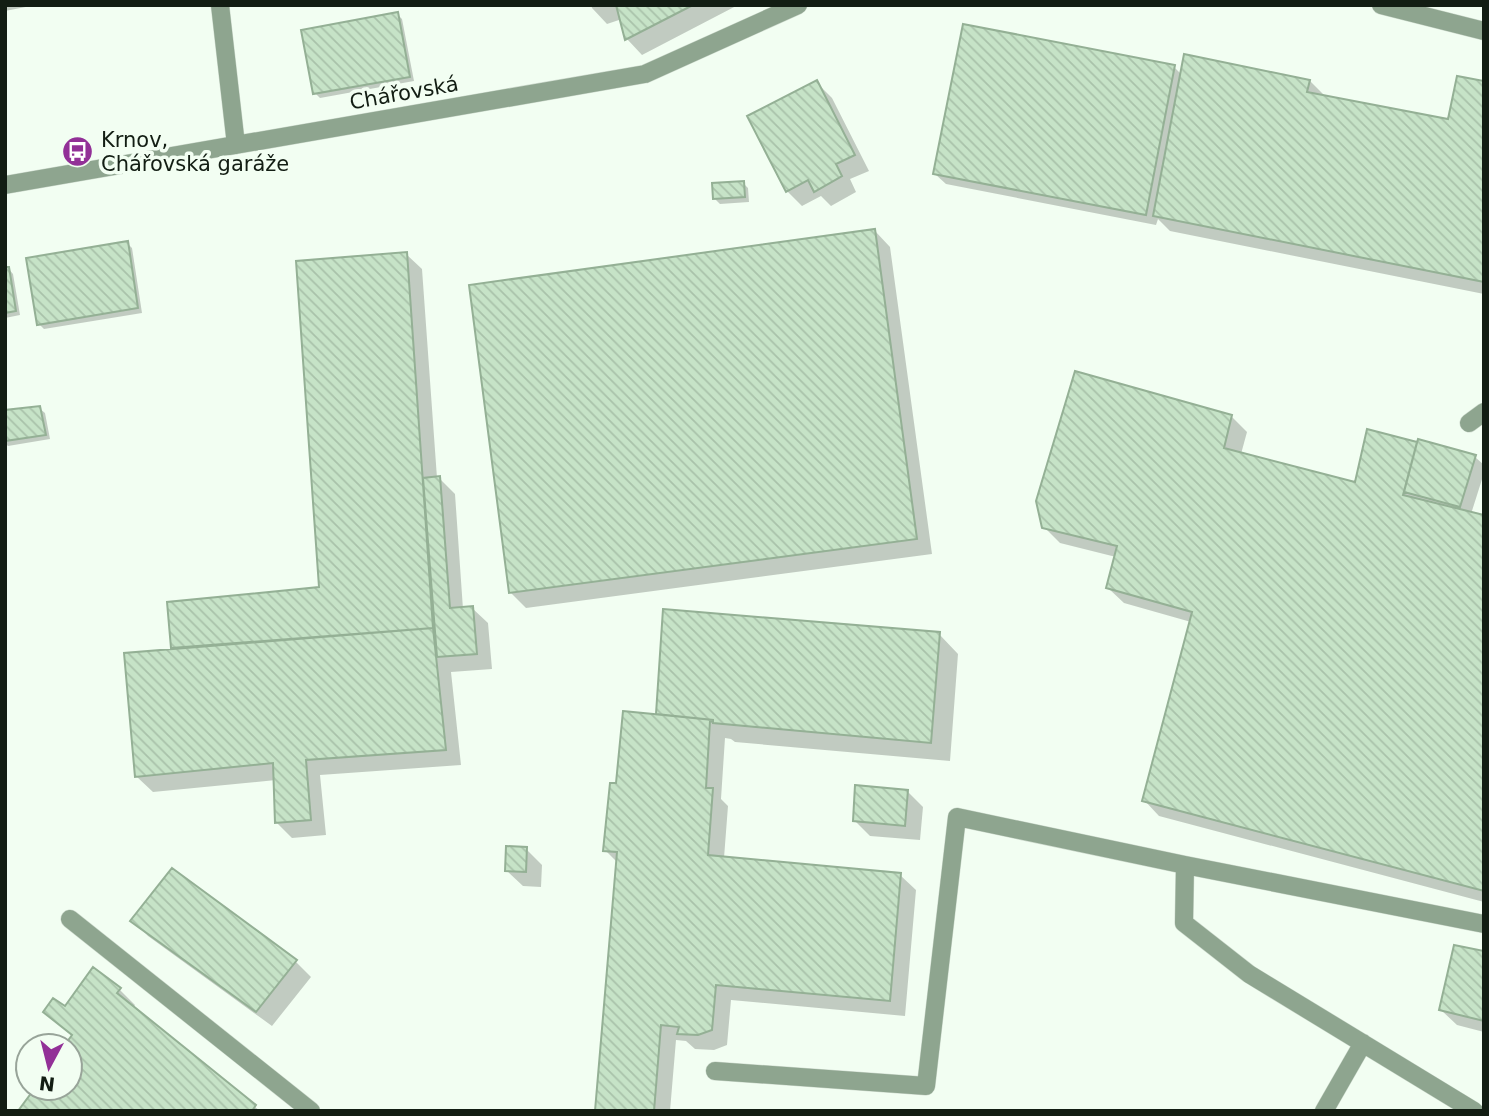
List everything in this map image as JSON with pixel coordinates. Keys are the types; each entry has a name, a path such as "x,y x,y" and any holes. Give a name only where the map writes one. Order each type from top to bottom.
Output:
{"street":[{"path":"220,5 236,145"},
{"name":"Chářovská","path":"5,185 645,74 798,5"},
{"path":"1381,5 1484,31"},
{"path":"715,1071 926,1086 957,817 1484,923"},
{"path":"1185,865 1185,923 1249,974 1475,1111"},
{"path":"70,919 311,1111"},
{"path":"1324,1111 1363,1043"}],"building":[{"path":"616,5 693,5 625,40"},
{"path":"398,12 410,77 313,94 301,30"},
{"path":"963,24 1175,65 1146,215 933,174"},
{"path":"1184,54 1310,80 1307,92 1448,119 1457,76 1484,81 1484,282 1153,216"},
{"path":"817,80 855,155 836,164 842,176 814,192 808,180 786,192 747,116"},
{"path":"744,181 745,197 713,199 712,183"},
{"path":"875,229 917,539 509,593 469,285"},
{"path":"128,241 138,308 37,325 26,258"},
{"path":"407,252 433,628 171,648 167,602 319,587 296,261"},
{"path":"5,267 9,267 16,311 5,313"},
{"path":"1075,371 1232,415 1224,448 1355,482 1367,429 1417,442 1403,495 1484,515 1484,891 1142,801 1192,612 1106,588 1117,546 1042,528 1036,501"},
{"path":"40,406 46,435 5,441 5,410"},
{"path":"1418,439 1476,455 1460,507 1404,492"},
{"path":"440,476 450,608 473,606 477,654 437,657 423,478"},
{"path":"663,609 940,632 931,743 713,723 713,720 656,714"},
{"path":"433,628 446,750 306,760 311,820 275,823 273,763 135,777 124,653"},
{"path":"623,711 713,720 710,721 706,788 713,788 708,855 901,873 890,1001 716,985 712,1030 698,1035 677,1034 679,1027 661,1025 654,1111 595,1111 617,852 603,851 610,783 616,783"},
{"path":"855,785 908,790 905,826 853,821"},
{"path":"506,846 527,847 526,872 505,871"},
{"path":"172,868 297,960 256,1012 130,921"},
{"path":"1454,945 1484,951 1484,1021 1439,1010"},
{"path":"93,967 121,988 117,993 256,1105 252,1111 18,1111 25,1102 84,1102 84,1032 68,1032 43,1012 53,998 65,1006"}],"place":[{"name":"Krnov, Chářovská garáže","path":"78,152"}]}
